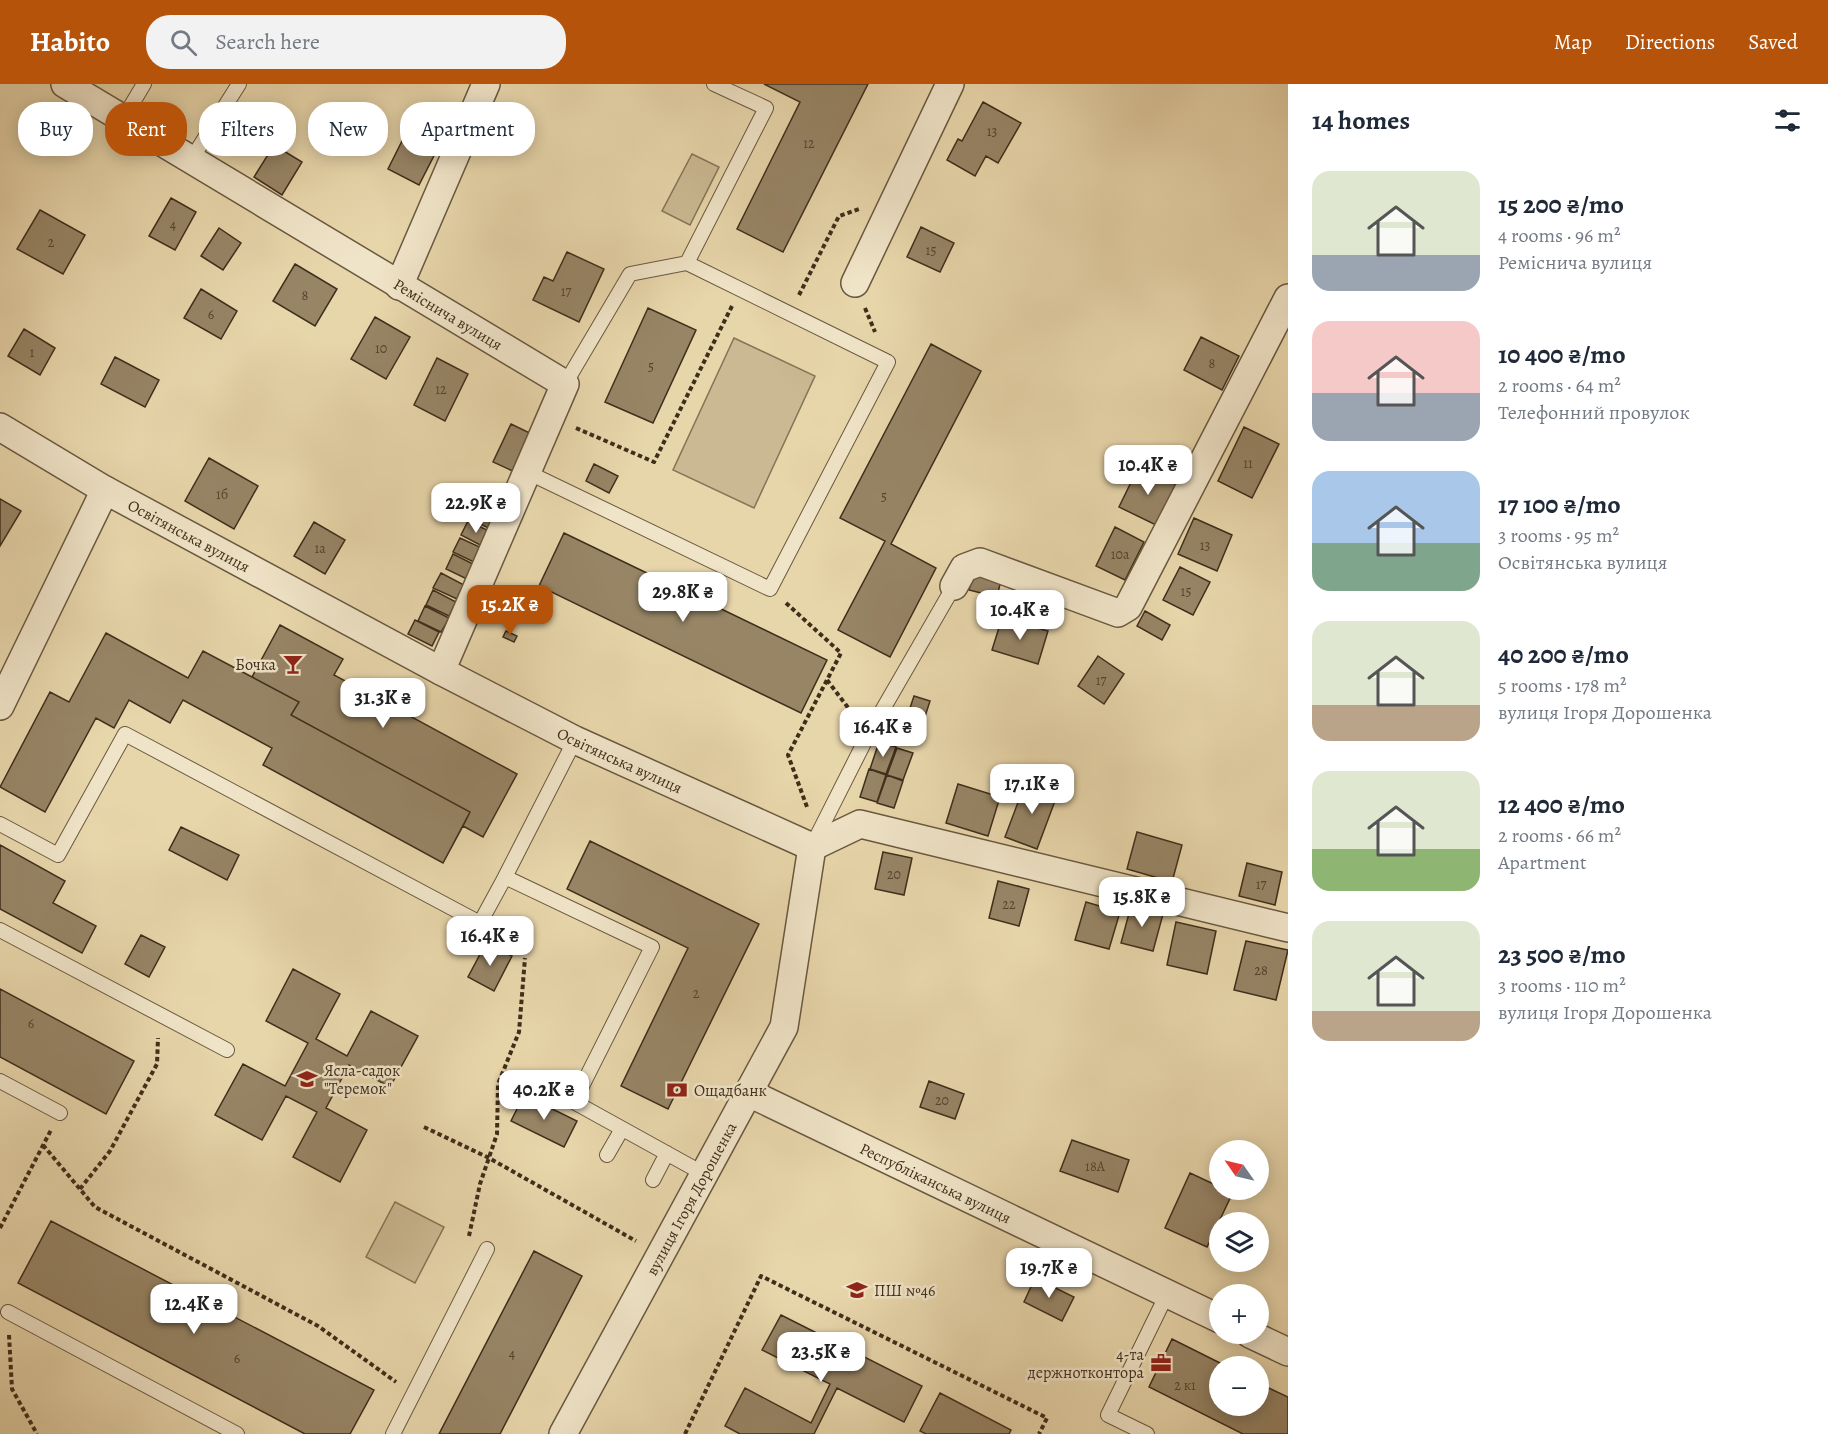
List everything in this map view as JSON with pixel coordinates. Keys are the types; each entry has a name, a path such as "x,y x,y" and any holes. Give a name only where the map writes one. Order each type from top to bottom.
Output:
{"street":[{"name":"Реміснича вулиця","path":"64,84 105,108"},
{"path":"399,286 486,84"},
{"path":"855,283 950,84"},
{"name":"Реміснича вулиця","path":"184,156 565,384"},
{"path":"954,586 964,568 980,562 1118,613 1128,607 1288,298"},
{"path":"441,671 565,384"},
{"name":"Освітянська вулиця","path":"0,427 105,490 441,671 575,740 812,847"},
{"path":"0,705 105,490"},
{"path":"812,847 860,824 1288,928"},
{"name":"вулиця Ігоря Дорошенка","path":"563,1434 706,1175 784,1027 812,847"},
{"name":"Республіканська вулиця","path":"749,1093 1209,1314"},
{"path":"1269,1343 1288,1352"}],"lane":[{"path":"133,102 144,84"},
{"path":"191,160 239,84"},
{"path":"687,263 766,108 714,84"},
{"path":"527,472 770,588 888,362 687,263 630,273 565,384"},
{"path":"812,847 868,735 954,586"},
{"path":"0,824 58,855 125,734 480,923 575,740"},
{"path":"505,878 652,947 574,1102 706,1175"},
{"path":"0,930 227,1050"},
{"path":"0,1081 60,1113"},
{"path":"608,1155 622,1129"},
{"path":"653,1180 667,1153"},
{"path":"393,1434 487,1249"},
{"path":"1147,1434 1108,1415 1167,1294"},
{"path":"8,1312 237,1434"}],"path":[{"path":"790,314 839,216 897,196"},
{"path":"855,283 888,362"},
{"path":"551,416 654,462 741,290"},
{"path":"770,588 841,653 788,755"},
{"path":"827,680 868,735"},
{"path":"468,1240 480,1184 497,1134 498,1084 519,1032 525,958"},
{"path":"80,1189 110,1151 157,1064 159,1014"},
{"path":"0,1228 60,1113"},
{"path":"424,1127 489,1158 640,1243"},
{"path":"43,1145 95,1207 318,1326 413,1394"},
{"path":"685,1434 761,1276 1047,1418 1039,1434"},
{"path":"8,1312 12,1389 37,1434"}],"shaded area":[{"path":"692,154 719,167 690,225 662,211"},
{"path":"734,338 815,376 754,508 673,470"},
{"path":"395,1202 444,1227 415,1283 366,1257"}],"building":[{"path":"764,84 868,84 783,252 737,229 800,102"},
{"path":"983,102 1021,123 998,163 986,156 975,176 947,160 958,139 962,141"},
{"path":"400,145 400,156 434,156 419,185 388,169"},
{"path":"267,156 292,156 302,162 282,195 254,177"},
{"path":"171,198 196,212 175,250 149,236"},
{"path":"40,210 85,235 63,274 17,249"},
{"path":"921,227 954,243 940,272 907,257"},
{"path":"219,228 241,243 223,270 201,256"},
{"path":"567,252 604,269 579,322 533,300 544,277 553,281"},
{"path":"295,264 337,289 315,326 273,301"},
{"path":"201,289 237,311 221,339 184,318"},
{"path":"648,308 696,330 653,423 605,402"},
{"path":"375,317 410,337 386,379 351,359"},
{"path":"24,329 55,348 40,375 8,356"},
{"path":"1201,337 1239,356 1222,390 1184,370"},
{"path":"931,344 981,371 891,544 936,568 890,657 838,630 885,541 840,518"},
{"path":"115,357 159,380 145,407 101,384"},
{"path":"437,358 468,374 445,421 414,405"},
{"path":"511,424 536,436 517,473 493,462"},
{"path":"1244,427 1279,444 1252,498 1218,481"},
{"path":"209,458 258,486 234,529 185,501"},
{"path":"594,464 618,476 609,493 586,481"},
{"path":"1139,466 1177,485 1158,526 1119,507"},
{"path":"484,487 508,499 501,513 477,502"},
{"path":"0,499 21,511 0,546"},
{"path":"476,504 500,516 493,530 469,519"},
{"path":"1194,518 1232,535 1217,571 1178,554"},
{"path":"468,521 491,532 484,547 461,535"},
{"path":"314,522 345,540 325,574 294,556"},
{"path":"1115,527 1144,542 1125,580 1096,566"},
{"path":"564,533 827,660 801,713 539,586"},
{"path":"460,538 484,549 476,563 453,552"},
{"path":"453,554 477,566 469,580 446,569"},
{"path":"1180,567 1210,582 1193,615 1163,600"},
{"path":"441,573 464,585 457,599 433,588"},
{"path":"973,573 1001,580 997,597 969,590"},
{"path":"433,590 456,602 449,616 426,605"},
{"path":"425,606 449,618 441,632 418,621"},
{"path":"1145,611 1170,625 1162,640 1137,626"},
{"path":"1002,618 1048,631 1038,664 992,650"},
{"path":"415,620 439,632 432,646 408,634"},
{"path":"280,625 343,659 334,675 517,774 483,837 463,826 470,812 291,715 299,702 252,677"},
{"path":"280,625 343,659 334,675 517,774 483,837 463,826 443,863 263,765 272,748 183,700 170,723 129,700 114,728 96,718 45,812 0,787 50,692 69,702 106,633 188,678 203,651 252,677"},
{"path":"506,631 517,636 514,642 503,637"},
{"path":"106,633 188,678 203,651 299,702 291,715 470,812 443,863 263,765 272,748 183,700 170,723 129,700 114,728 96,718 45,812 0,787 50,692 69,702"},
{"path":"1098,656 1124,674 1104,704 1078,686"},
{"path":"914,696 930,701 921,729 905,723"},
{"path":"879,742 896,747 886,774 870,769"},
{"path":"897,748 913,753 903,780 887,775"},
{"path":"869,769 886,775 877,802 860,797"},
{"path":"887,775 903,781 894,808 877,803"},
{"path":"1026,781 1058,793 1037,849 1005,837"},
{"path":"958,784 1000,797 988,836 946,823"},
{"path":"181,827 239,855 227,880 169,850"},
{"path":"1137,832 1182,845 1172,882 1127,869"},
{"path":"590,841 759,924 668,1109 621,1086 688,948 567,889"},
{"path":"0,845 65,881 53,903 96,926 82,953 0,909"},
{"path":"883,852 912,858 904,895 875,889"},
{"path":"1247,863 1282,872 1275,905 1239,896"},
{"path":"998,881 1029,889 1019,926 989,918"},
{"path":"1086,902 1120,912 1109,949 1075,940"},
{"path":"1131,906 1163,914 1153,951 1121,943"},
{"path":"1176,922 1216,931 1207,974 1167,965"},
{"path":"141,935 165,947 149,977 125,964"},
{"path":"1246,941 1288,950 1276,1000 1234,990"},
{"path":"486,943 512,956 494,991 468,977"},
{"path":"293,969 340,994 316,1039 347,1056 371,1011 418,1036 390,1087 349,1065 326,1108 367,1130 340,1182 293,1157 317,1112 286,1096 262,1140 215,1115 243,1064 285,1086 308,1043 266,1021"},
{"path":"0,989 134,1061 106,1114 0,1057"},
{"path":"929,1081 964,1094 955,1119 920,1107"},
{"path":"524,1095 577,1121 564,1147 511,1121"},
{"path":"1072,1140 1129,1160 1118,1192 1060,1171"},
{"path":"1190,1173 1209,1182 1209,1200 1229,1200 1224,1212 1209,1212 1207,1247 1165,1228"},
{"path":"51,1221 374,1390 350,1434 305,1434 18,1283"},
{"path":"534,1251 582,1276 500,1434 439,1434"},
{"path":"1035,1278 1074,1297 1062,1321 1024,1302"},
{"path":"781,1315 922,1386 904,1422 837,1388 814,1434 740,1434 725,1426 745,1388 811,1423 830,1384 762,1350"},
{"path":"1172,1339 1209,1358 1209,1416 1269,1416 1269,1388 1288,1397 1288,1434 1243,1434 1149,1387"},
{"path":"940,1393 1011,1430 1009,1434 926,1434 920,1431"}],"place":[{"name":"Бочка","path":"293,664"},
{"name":"Ясла-садок \"Теремок\"","path":"307,1079"},
{"name":"Ощадбанк","path":"677,1090"},
{"name":"ПШ №46","path":"857,1290"},
{"name":"4-та держнотконтора","path":"1161,1363"}]}
